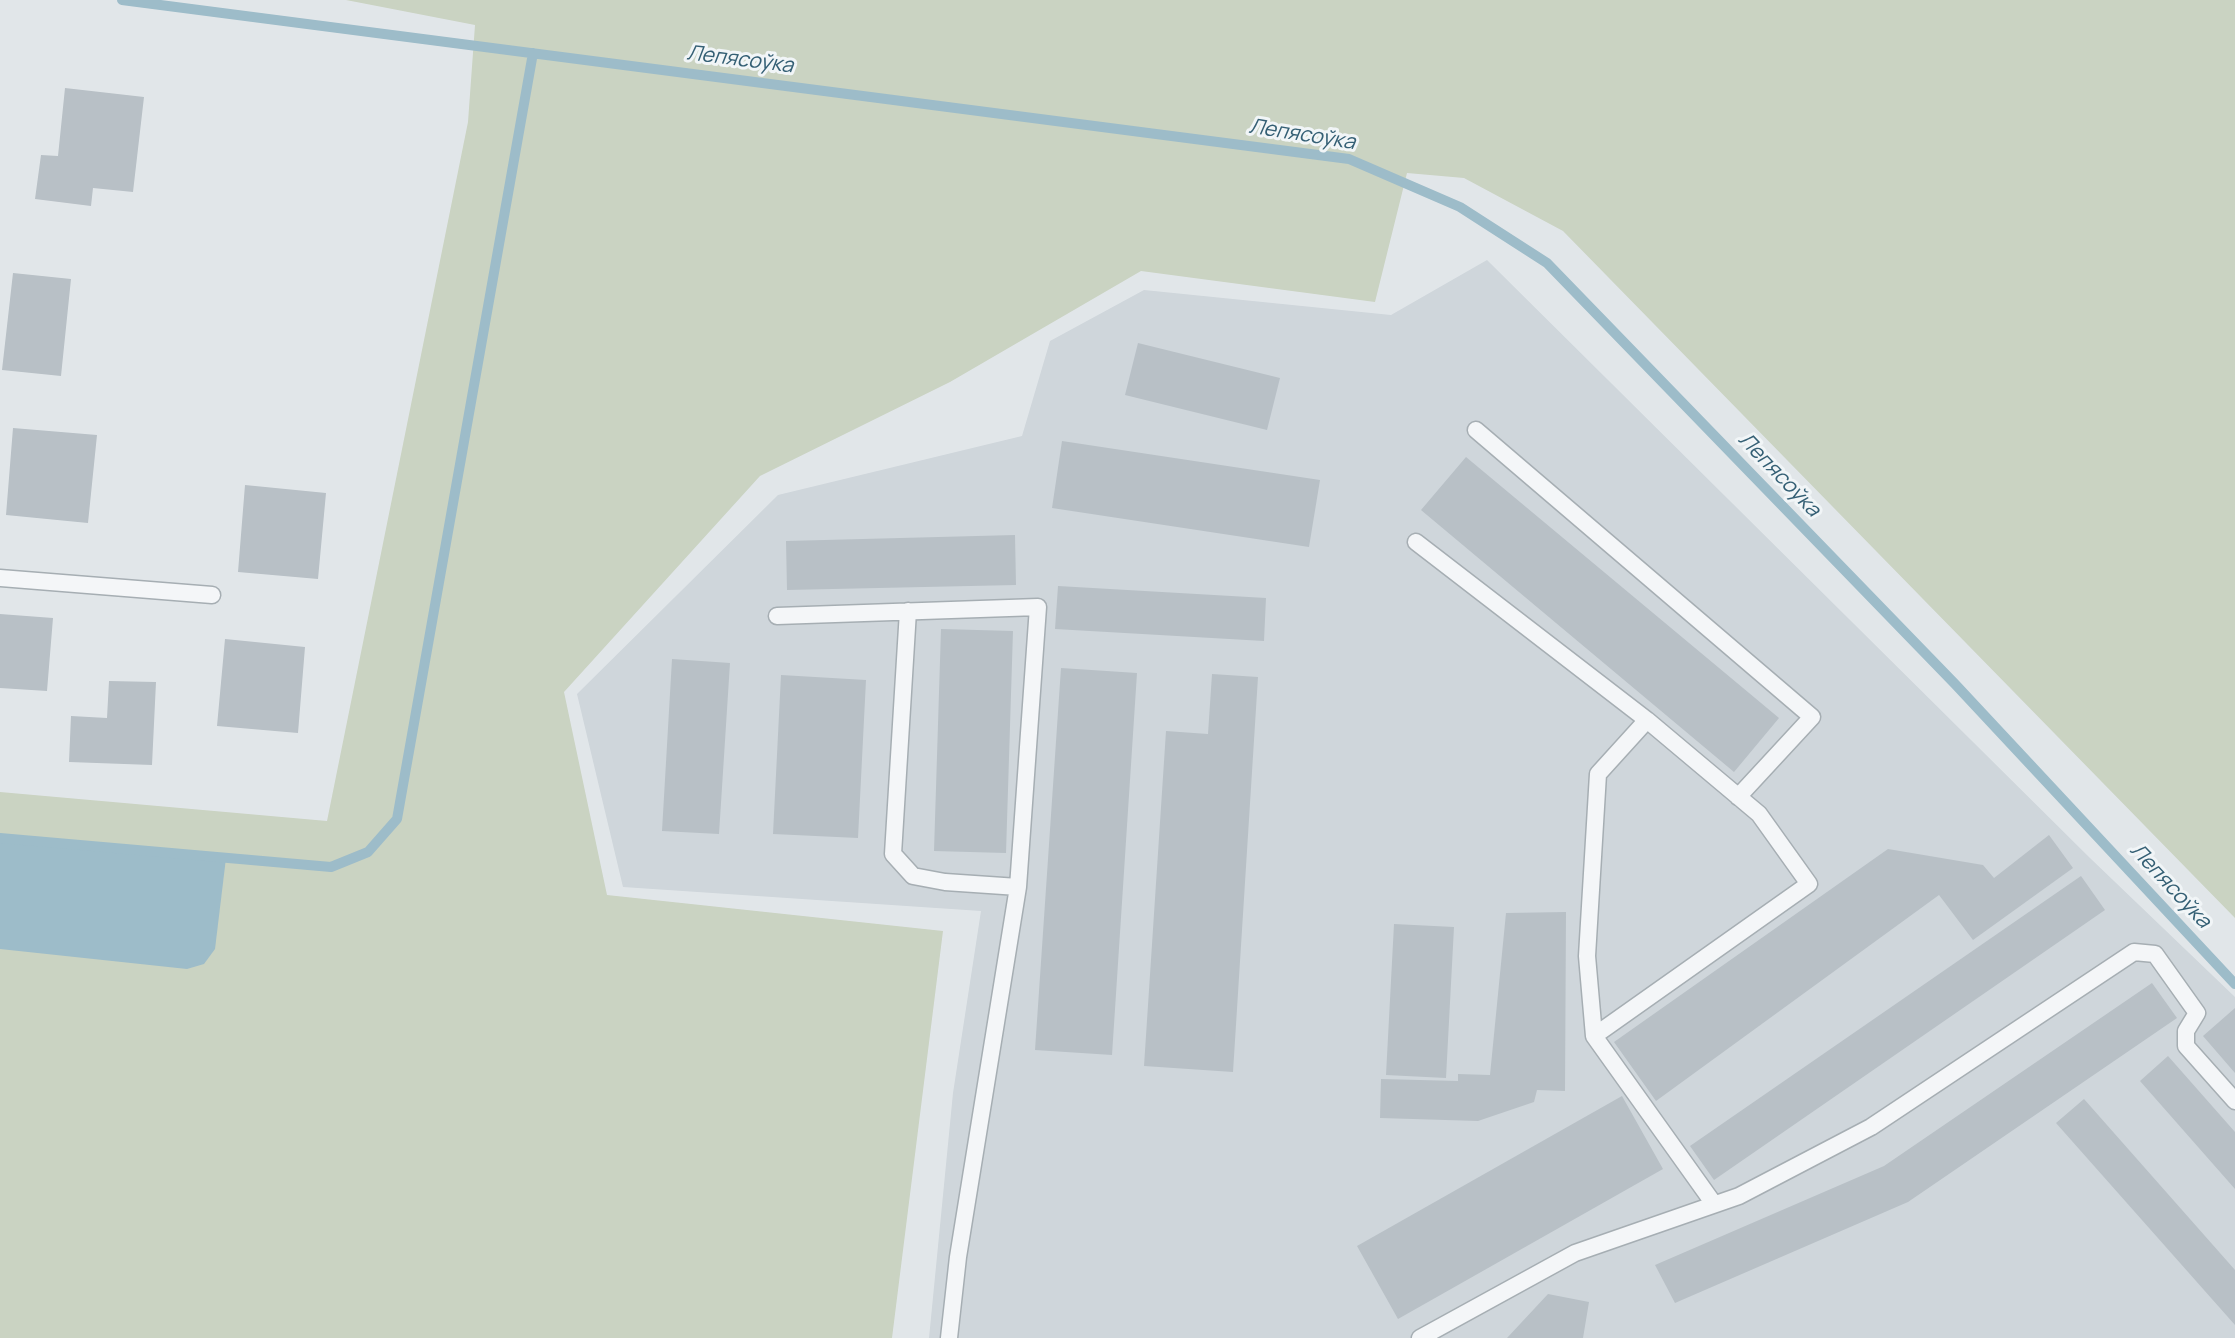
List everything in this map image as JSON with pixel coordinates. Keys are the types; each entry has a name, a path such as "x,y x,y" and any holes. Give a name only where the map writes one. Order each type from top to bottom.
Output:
{"lane":[{"path":"1476,430 1812,717 1738,797"},
{"path":"1416,542 1647,720 1759,814 1809,884 1594,1036"},
{"path":"0,578 212,595"},
{"path":"776,616 1038,607 1018,887 958,1257 949,1338"},
{"path":"908,611 893,853 913,876 945,883 1018,887"},
{"path":"1647,720 1598,774 1587,956 1594,1036 1714,1204"},
{"path":"1420,1338 1575,1252 1739,1196 1871,1127 2134,952 2155,954 2197,1013 2186,1031 2186,1045 2235,1101"}],"shaded area":[{"path":"1487,260 2090,858 2235,997 2235,1338 929,1338 953,1093 981,911 623,887 577,694 778,495 1022,436 1050,341 1144,290 1391,315"}],"green space":[{"path":"346,0 2235,0 2235,918 1563,231 1464,178 1407,173 1375,302 1141,271 950,382 760,476 564,692 607,895 943,931 892,1338 0,1338 0,792 327,821 468,122 475,25"}],"water":[{"path":"0,838 226,858 215,949 204,964 187,969 0,949"}],"building":[{"path":"65,88 144,97 133,192 93,188 91,206 35,199 41,155 58,156"},
{"path":"13,273 71,279 61,376 2,370"},
{"path":"1138,343 1280,378 1267,430 1125,395"},
{"path":"13,428 97,435 88,523 6,515"},
{"path":"1062,441 1320,480 1309,547 1052,508"},
{"path":"1466,457 1779,718 1734,772 1421,510"},
{"path":"245,485 326,493 318,579 238,572"},
{"path":"1015,535 1016,585 787,590 786,541"},
{"path":"1058,586 1266,598 1264,641 1055,629"},
{"path":"0,614 53,618 47,691 0,688"},
{"path":"941,629 1013,631 1006,853 934,851"},
{"path":"225,639 305,647 298,733 217,726"},
{"path":"672,659 730,663 719,834 662,831"},
{"path":"1061,668 1137,673 1112,1055 1035,1050"},
{"path":"1212,674 1258,677 1233,1072 1144,1066 1166,731 1208,734"},
{"path":"781,675 866,680 858,838 773,834"},
{"path":"109,681 156,682 152,765 69,762 71,716 107,718"},
{"path":"2049,835 2073,868 1973,940 1939,895 1656,1101 1614,1042 1888,849 1983,865 1994,878"},
{"path":"2081,876 2105,910 1714,1180 1690,1146"},
{"path":"1566,912 1565,1091 1537,1090 1534,1102 1478,1121 1380,1118 1381,1079 1458,1081 1458,1074 1490,1075 1506,913"},
{"path":"1394,924 1454,927 1446,1078 1386,1075"},
{"path":"2152,983 2177,1018 1908,1202 1675,1303 1655,1265 1884,1166"},
{"path":"2235,1008 2235,1073 2203,1036"},
{"path":"2168,1056 2235,1132 2235,1189 2140,1081"},
{"path":"1622,1096 1663,1169 1398,1319 1357,1246"},
{"path":"2084,1099 2235,1270 2235,1325 2056,1123"},
{"path":"1548,1294 1589,1302 1583,1338 1507,1338"}],"waterway":[{"name":"Лепясоўка","path":"122,0 1349,159 1460,207 1547,263 1955,684 2235,984"},
{"path":"0,838 331,867 368,852 397,819 533,53"}]}
